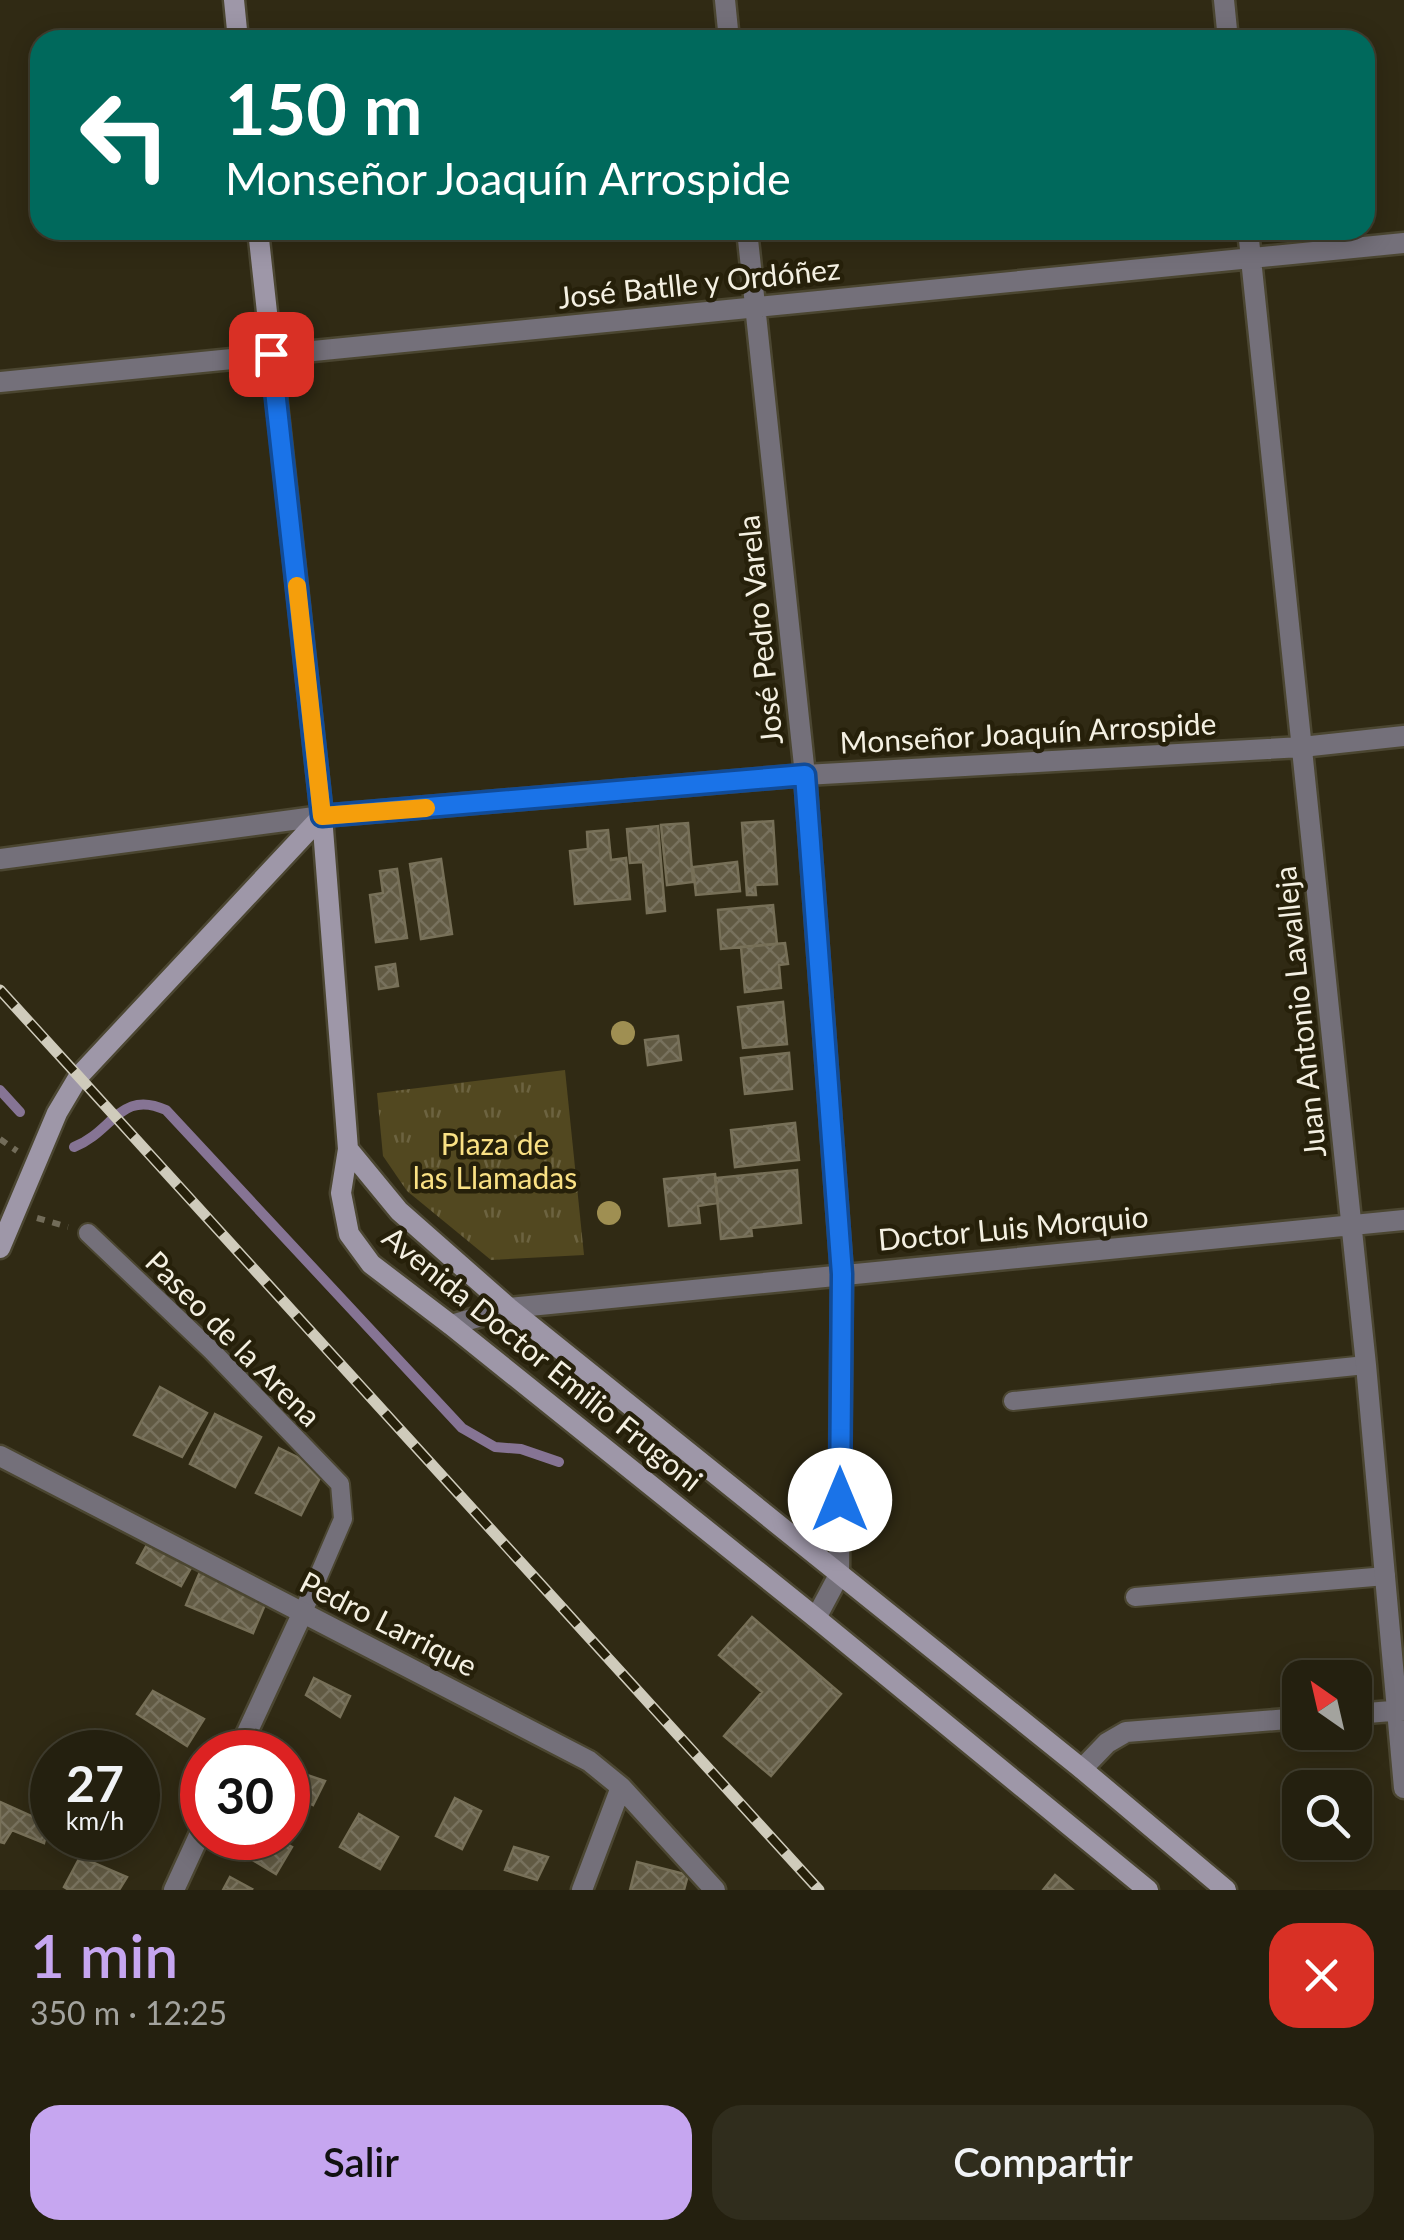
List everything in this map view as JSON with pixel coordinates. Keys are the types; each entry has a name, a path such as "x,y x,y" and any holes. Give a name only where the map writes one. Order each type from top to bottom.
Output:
{"street":[{"path":"234,0 237,30"},
{"path":"725,0 728,30"},
{"path":"1224,0 1227,30"},
{"path":"259,240 322,816 348,1150"},
{"name":"José Pedro Varela","path":"748,240 805,775 842,1274 839,1576 816,1618"},
{"name":"Juan Antonio Lavalleja","path":"1249,240 1352,1224 1400,1710 1404,1788"},
{"name":"José Batlle y Ordóñez","path":"0,382 1404,242"},
{"name":"Monseñor Joaquín Arrospide","path":"0,860 322,816 805,775 1302,747 1404,736"},
{"path":"0,1248 57,1113 79,1076 322,816"},
{"name":"Avenida Doctor Emilio Frugoni","path":"348,1150 399,1211 509,1308 1082,1769 1226,1890"},
{"name":"Avenida Doctor Emilio Frugoni","path":"348,1150 341,1193 349,1234 371,1264 452,1324 1148,1890"},
{"name":"Doctor Luis Morquio","path":"452,1324 509,1308 1404,1220"},
{"name":"Pedro Larrique","path":"0,1456 589,1761 621,1787 715,1890"},
{"path":"248,1730 303,1612"},
{"path":"1372,1712 1400,1710"},
{"path":"1082,1769 1107,1743 1126,1732 1282,1719"},
{"path":"582,1890 621,1787"},
{"path":"174,1890 188,1860"}],"lane":[{"name":"Paseo de la Arena","path":"88,1233 212,1351 340,1484 343,1519 303,1612"},
{"path":"1014,1401 1366,1365"},
{"path":"1135,1597 1386,1576"}],"path":[{"path":"0,1139 19,1152"},
{"path":"15,1212 88,1233"}],"green space":[{"name":"Plaza de las Llamadas","path":"565,1070 584,1255 491,1260 407,1191 383,1156 377,1093"}],"building":[{"path":"773,821 777,884 755,885 756,895 747,895 742,823"},
{"path":"688,823 693,882 667,885 661,825"},
{"path":"658,826 665,911 647,913 643,862 630,863 627,829"},
{"path":"608,830 611,860 626,858 630,899 575,904 570,851 588,849 587,832"},
{"path":"441,859 452,934 421,939 410,864"},
{"path":"737,862 740,891 696,895 693,867"},
{"path":"397,869 407,938 376,942 370,895 383,893 380,871"},
{"path":"773,905 777,944 721,949 718,910"},
{"path":"785,943 788,964 779,965 781,988 745,992 741,947"},
{"path":"395,964 398,986 379,989 376,967"},
{"path":"783,1002 787,1044 743,1048 738,1007"},
{"path":"678,1036 681,1060 648,1065 645,1040"},
{"path":"789,1053 792,1089 745,1094 741,1058"},
{"path":"795,1123 799,1160 735,1167 731,1130"},
{"path":"797,1170 801,1223 751,1228 752,1236 721,1239 715,1178"},
{"path":"715,1174 718,1203 698,1206 700,1223 669,1226 664,1179"},
{"path":"160,1387 207,1413 182,1457 134,1435"},
{"path":"215,1414 261,1437 235,1487 190,1464"},
{"path":"279,1448 324,1470 301,1515 256,1493"},
{"path":"148,1543 192,1566 181,1586 137,1563"},
{"path":"200,1572 267,1600 253,1633 186,1605"},
{"path":"752,1617 841,1694 771,1776 724,1736 762,1692 719,1655"},
{"path":"314,1678 350,1696 340,1717 306,1695"},
{"path":"153,1691 204,1719 197,1730 180,1730 180,1742 137,1714"},
{"path":"310,1776 325,1781 313,1805 310,1803"},
{"path":"455,1798 481,1811 462,1849 436,1836"},
{"path":"0,1802 30,1815 30,1837 12,1830 4,1843 0,1842"},
{"path":"359,1814 398,1837 380,1869 340,1847"},
{"path":"514,1847 548,1857 537,1880 505,1870"},
{"path":"78,1860 127,1877 119,1890 64,1887"},
{"path":"253,1860 284,1860 276,1874"},
{"path":"637,1862 688,1875 684,1890 630,1890"},
{"path":"1055,1875 1073,1890 1043,1890"},
{"path":"230,1877 252,1889 223,1890"}],"waterway":[{"path":"0,1090 20,1112"},
{"path":"74,1147 127,1109 150,1105 166,1110 462,1428 495,1447 521,1449 559,1462"}],"railway":[{"path":"0,990 819,1890"}],"slow traffic":[{"path":"297,586 322,816 426,808"}],"route":[{"path":"271,354 322,816 805,775 842,1274 840,1500"}]}
